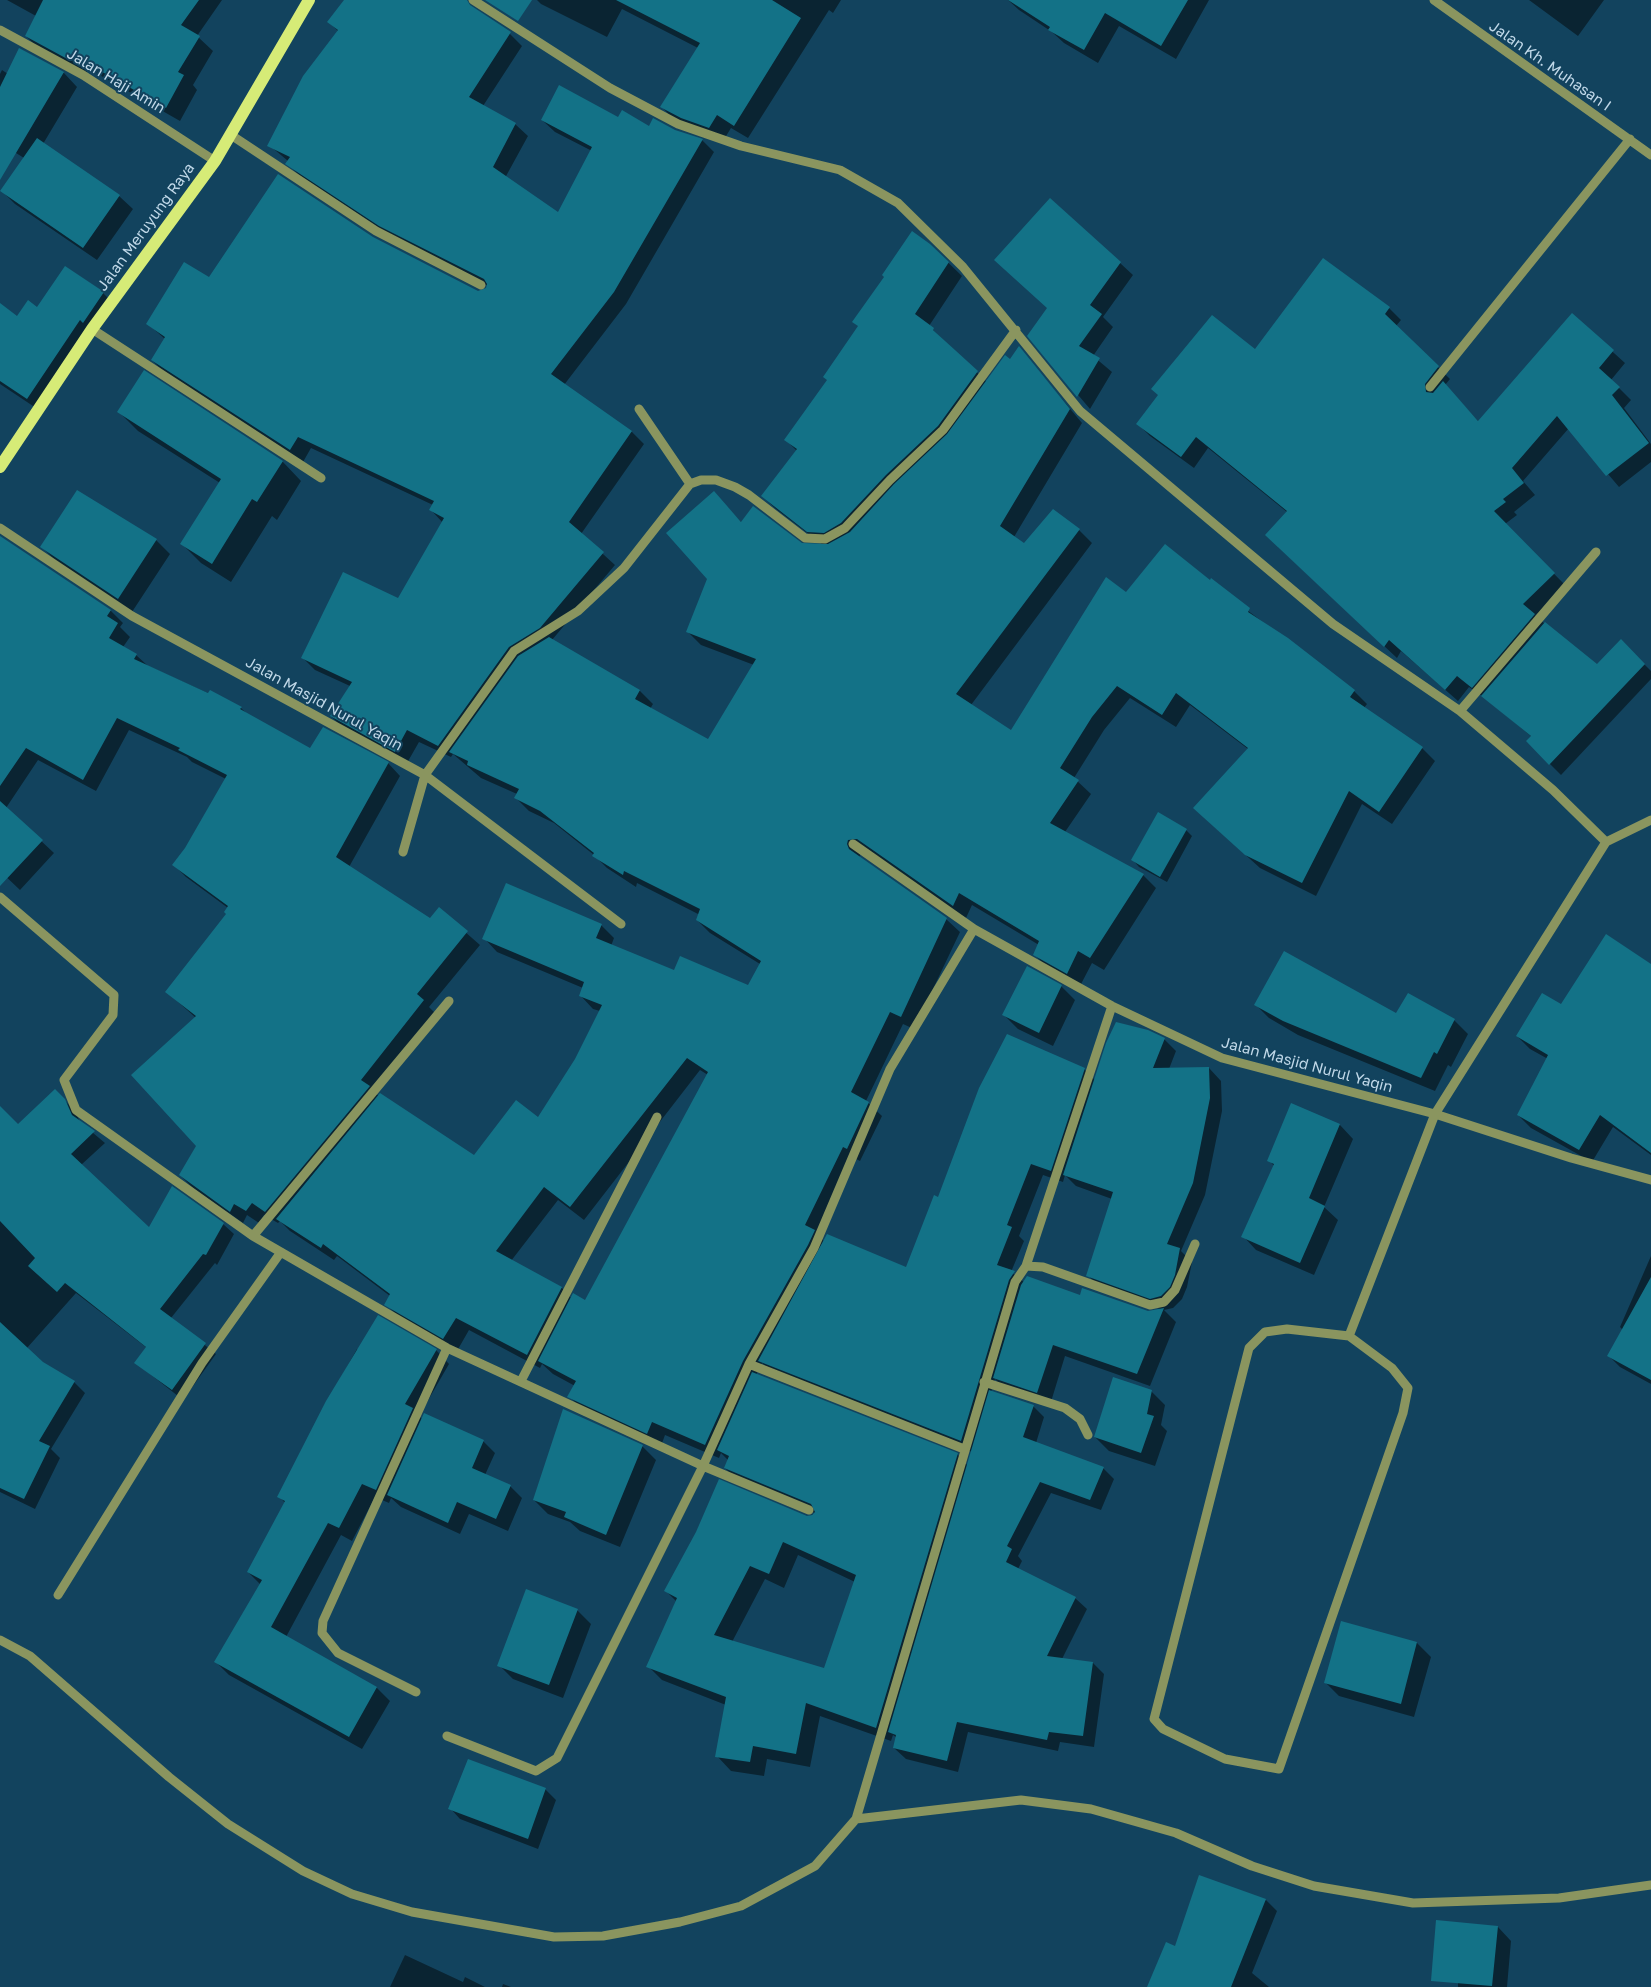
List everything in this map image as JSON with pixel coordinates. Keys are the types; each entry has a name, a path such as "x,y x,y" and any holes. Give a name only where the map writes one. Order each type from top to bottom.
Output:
{"main road":[{"name":"Jalan Meruyung Raya","path":"0,467 92,329 214,161 309,0"}],"street":[{"path":"473,0 610,88 678,124 741,146 840,170 898,203 963,266 1080,411 1334,624 1460,711 1553,790 1606,842"},
{"name":"Jalan Kh. Muhasan I","path":"1434,0 1651,155"},
{"name":"Jalan Haji Amin","path":"0,30 83,75 214,161"},
{"path":"231,135 369,227 481,284"},
{"path":"1430,387 1630,140"},
{"path":"92,329 321,478"},
{"path":"403,852 425,775 514,652 578,611 624,568 690,484 702,480 716,480 735,487 749,495 805,538 825,539 845,528 890,480 943,430 1016,330"},
{"path":"639,409 690,484"},
{"name":"Jalan Masjid Nurul Yaqin","path":"0,528 132,616 284,696 425,775 622,924"},
{"path":"1460,711 1596,552"},
{"path":"1349,1336 1435,1114 1606,842 1651,820"},
{"name":"Jalan Masjid Nurul Yaqin","path":"853,844 974,929 1112,1006 1222,1058 1435,1114 1571,1158 1651,1180"},
{"path":"0,897 114,995 113,1015 64,1080 76,1110 253,1236 447,1348 702,1466 809,1510"},
{"path":"447,1736 536,1771 557,1758 702,1466 749,1364 814,1248 890,1069 974,929"},
{"path":"253,1236 449,1001"},
{"path":"0,1640 30,1656 169,1776 228,1824 304,1871 352,1894 412,1912 554,1936 603,1936 680,1922 741,1906 816,1866 856,1819 1015,1282 1026,1266 1112,1006"},
{"path":"521,1381 656,1117"},
{"path":"1026,1266 1043,1266 1150,1305 1164,1302 1175,1290 1195,1244"},
{"path":"58,1595 202,1363 281,1252"},
{"path":"1287,1329 1349,1336 1392,1368 1408,1388 1403,1413 1279,1769 1225,1759 1163,1729 1154,1719 1249,1348 1265,1332 1287,1329"},
{"path":"416,1692 338,1653 322,1633 323,1622 447,1348"},
{"path":"749,1364 964,1449"},
{"path":"984,1382 1065,1408 1080,1419 1088,1434"},
{"path":"856,1819 1021,1800 1091,1809 1176,1833 1252,1866 1314,1886 1413,1903 1559,1898 1651,1885"}],"building":[{"path":"43,0 199,0 181,25 200,36 178,72 184,75 166,108 74,56 71,61 25,36"},
{"path":"344,0 467,0 470,5 511,32 469,97 516,123 493,167 558,212 592,147 541,120 559,85 618,117 622,110 649,126 653,118 675,130 703,139 614,292 551,374 632,431 569,522 604,552 540,628 509,647 438,746 407,730 395,752 330,716 352,682 301,658 343,572 398,598 444,518 429,510 434,501 298,437 290,450 151,360 165,337 146,324 184,262 209,277 278,174 373,237 478,291 486,288 487,284 484,279 379,226 285,164 290,157 267,146 303,76 338,30 327,22"},
{"path":"485,0 532,0 518,21"},
{"path":"616,0 772,0 801,18 734,126 717,115 709,128 681,118 660,107 700,43"},
{"path":"1008,0 1188,0 1161,46 1105,13 1084,50 1048,30 1050,27"},
{"path":"19,48 64,72 0,180 0,87"},
{"path":"37,138 120,195 83,248 0,191"},
{"path":"1050,198 1121,262 1090,305 1102,314 1079,346 1100,358 1077,397 1027,336 1047,308 994,260"},
{"path":"912,231 930,244 949,262 915,314 934,328 933,330 978,371 938,426 886,475 841,523 824,533 807,532 761,496 797,449 784,440 827,380 823,377 858,326 852,322 884,277 882,275"},
{"path":"1323,258 1390,307 1385,314 1439,366 1425,384 1426,392 1433,393 1443,381 1478,421 1572,313 1614,350 1599,368 1620,387 1612,395 1649,443 1606,476 1557,416 1512,468 1524,483 1503,499 1506,502 1494,511 1555,573 1523,604 1535,614 1472,688 1457,676 1445,690 1389,640 1384,647 1265,535 1287,511 1196,437 1181,457 1136,424 1158,395 1151,389 1212,315 1255,349"},
{"path":"65,266 104,292 83,323 80,320 27,399 0,381 0,303 17,316 28,300 37,307"},
{"path":"1019,346 1070,409 1000,526 1024,543 1053,509 1080,529 956,694 1011,730 1106,577 1126,592 1165,544 1210,580 1211,578 1250,608 1248,612 1288,638 1355,690 1350,697 1423,747 1379,812 1349,791 1302,883 1245,855 1193,808 1248,748 1176,693 1162,715 1117,686 1092,717 1060,768 1079,780 1050,823 1144,874 1090,958 1078,951 1067,974 1033,955 1039,941 959,893 953,906 857,839 848,840 849,849 947,918 901,1017 890,1012 851,1092 869,1102 847,1149 843,1147 805,1225 815,1230 808,1245 743,1361 705,1445 652,1422 647,1434 567,1397 576,1381 538,1361 573,1293 585,1300 708,1072 687,1058 570,1207 544,1187 496,1251 562,1287 527,1355 456,1318 443,1339 384,1305 390,1294 323,1244 321,1248 276,1219 380,1093 474,1155 516,1100 538,1117 575,1059 602,1005 579,996 584,982 482,939 506,883 602,924 596,938 674,970 680,956 748,985 761,961 696,920 700,909 624,871 623,875 592,856 594,853 540,811 514,798 519,789 467,765 468,761 449,752 518,656 549,637 640,690 635,699 708,739 756,659 686,632 707,579 666,533 714,491 741,522 753,506 802,543 828,544 850,532 894,484 947,434 1005,355 1010,359"},
{"path":"144,370 283,461 257,502 252,499 212,564 180,544 221,479 117,412"},
{"path":"77,490 157,539 118,599 40,547"},
{"path":"0,536 111,610 107,616 118,623 109,638 137,654 134,659 208,693 210,690 310,748 323,727 389,762 336,857 430,918 439,907 468,931 417,994 424,1000 361,1080 370,1086 265,1212 252,1203 246,1211 234,1204 230,1212 179,1175 196,1146 131,1075 196,1016 165,992 226,914 224,912 228,906 172,865 185,848 227,775 178,750 180,748 117,718 83,780 26,748 0,786"},
{"path":"1545,622 1597,664 1621,639 1645,664 1549,765 1526,741 1531,736 1481,696"},
{"path":"0,801 43,840 0,886"},
{"path":"1158,812 1187,829 1160,877 1131,860"},
{"path":"1606,934 1651,964 1651,1153 1600,1115 1579,1150 1517,1115 1548,1055 1516,1036 1542,993 1561,1004"},
{"path":"1284,951 1396,1013 1408,993 1455,1019 1437,1054 1434,1052 1421,1078 1283,1021 1254,1005"},
{"path":"1027,966 1062,985 1039,1033 1002,1015"},
{"path":"1116,1022 1148,1030 1165,1038 1153,1068 1209,1067 1210,1098 1193,1183 1167,1244 1180,1248 1175,1275 1170,1287 1161,1296 1150,1299 1086,1276 1113,1192 1063,1175 1106,1043"},
{"path":"1007,1034 1085,1068 1051,1171 1031,1164 1007,1225 1012,1227 997,1265 1015,1271 1009,1280 961,1441 758,1361 827,1234 906,1267 934,1195 938,1197 979,1088"},
{"path":"55,1089 65,1099 72,1115 95,1131 71,1154 149,1227 172,1186 224,1223 206,1255 203,1254 160,1309 206,1343 172,1390 134,1363 146,1347 65,1283 57,1292 28,1266 35,1258 0,1221 0,1106 18,1124"},
{"path":"1291,1103 1340,1124 1309,1198 1325,1206 1300,1263 1241,1237 1274,1164 1267,1161"},
{"path":"1027,1276 1080,1295 1082,1288 1148,1311 1164,1308 1137,1374 1053,1345 1037,1393 993,1378 1021,1285"},
{"path":"1651,1277 1651,1380 1607,1356"},
{"path":"378,1315 437,1349 405,1404 413,1408 376,1490 362,1484 339,1528 328,1523 271,1627 377,1687 349,1737 214,1662 262,1580 247,1572 285,1501 277,1497 326,1401"},
{"path":"0,1322 43,1362 75,1381 39,1441 50,1446 24,1499 0,1488"},
{"path":"752,1372 958,1453 876,1728 806,1703 796,1754 753,1746 750,1762 715,1757 726,1697 646,1667 677,1598 664,1591 696,1532 719,1479 807,1516 815,1512 811,1504 724,1468 729,1456 717,1450","holes":["783,1542 856,1575 824,1668 714,1635 750,1566 769,1574"]},
{"path":"1113,1377 1152,1390 1147,1414 1154,1416 1141,1453 1094,1437"},
{"path":"989,1390 1034,1405 1023,1437 1104,1467 1090,1500 1040,1482 1007,1546 1012,1549 1006,1562 1076,1597 1047,1656 1093,1662 1083,1736 1049,1732 1047,1740 957,1722 947,1761 893,1748 896,1735 888,1732"},
{"path":"563,1409 643,1445 606,1535 564,1517 566,1512 533,1500"},
{"path":"424,1413 484,1440 472,1468 511,1485 496,1519 457,1502 448,1523 387,1495"},
{"path":"526,1589 578,1609 549,1685 497,1666"},
{"path":"1341,1621 1417,1642 1401,1704 1324,1683"},
{"path":"468,1759 546,1788 528,1839 448,1809"},
{"path":"1199,1875 1266,1899 1231,1987 1147,1987 1166,1942 1175,1946"},
{"path":"1436,1920 1498,1926 1492,1986 1431,1981"}]}
